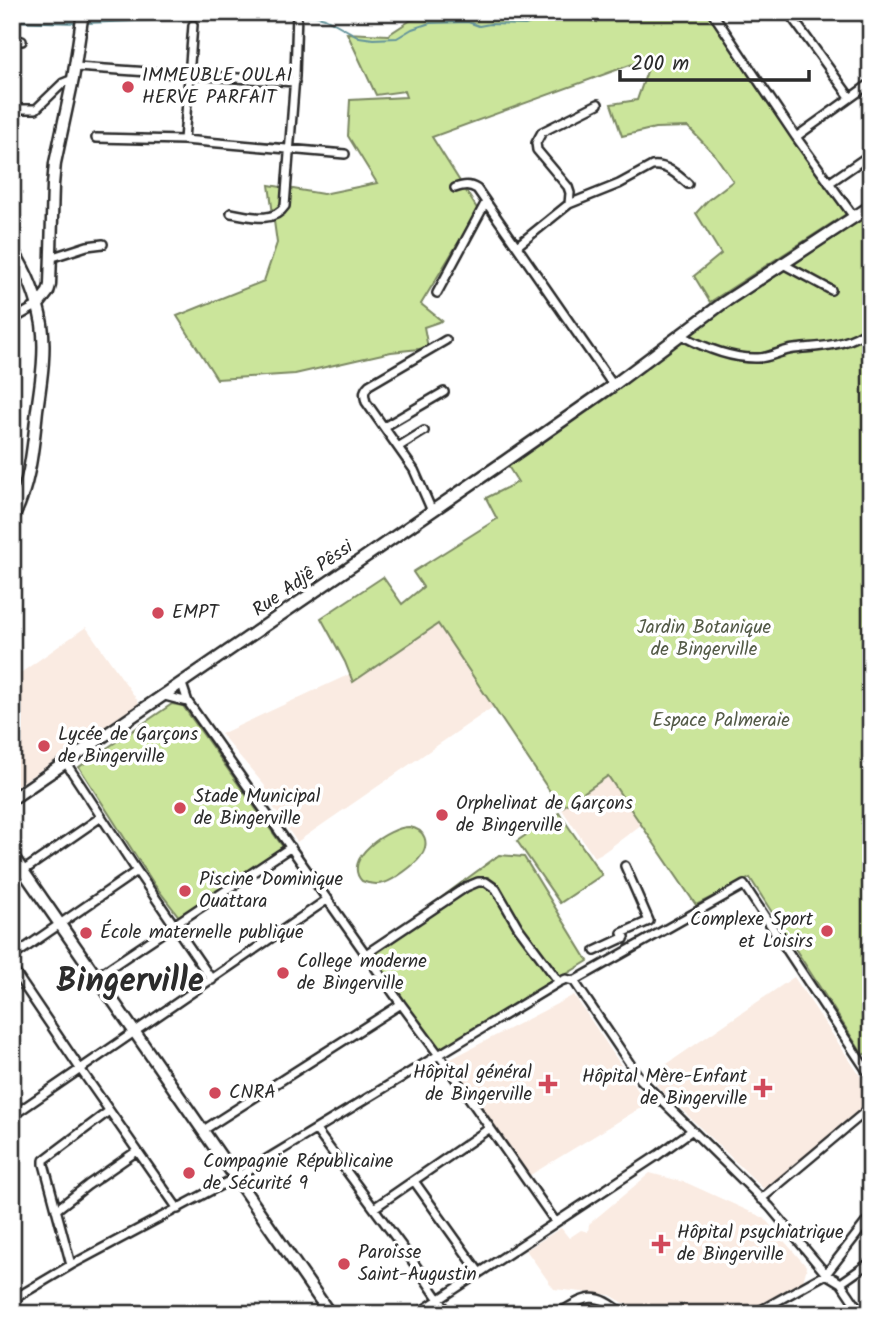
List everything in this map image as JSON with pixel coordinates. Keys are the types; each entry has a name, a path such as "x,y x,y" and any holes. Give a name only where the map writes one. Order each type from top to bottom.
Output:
{"street":[{"path":"12,320 38,305 50,285 54,174 74,79 83,12"},
{"path":"712,12 796,137 854,217"},
{"path":"788,12 850,97"},
{"path":"231,213 270,218 281,213 287,200 286,174 295,82 297,14"},
{"path":"184,140 192,25"},
{"path":"12,40 22,41"},
{"path":"76,67 295,82"},
{"path":"12,109 36,109 60,86 74,79"},
{"path":"796,137 871,83"},
{"path":"569,204 568,187 537,150 536,143 542,132 598,104"},
{"path":"96,138 184,140 345,154"},
{"path":"829,183 871,154"},
{"path":"517,246 569,204 619,184 652,166 665,168 688,184"},
{"path":"455,188 466,185 477,189 613,385"},
{"path":"437,293 486,202"},
{"name":"Rue Adjê Pêssi","path":"12,799 613,385 723,303 871,206"},
{"path":"50,258 87,246 103,244"},
{"path":"12,249 27,274 38,305 43,339 40,392 29,472 12,520"},
{"path":"781,263 831,290"},
{"path":"681,335 731,355 757,358 787,350 841,344 871,328"},
{"path":"432,511 414,470 366,402 364,395 369,385 446,340"},
{"path":"384,427 444,392"},
{"path":"398,447 424,431"},
{"path":"182,684 188,702 555,1222"},
{"path":"165,696 188,702"},
{"path":"66,762 212,980"},
{"path":"23,871 101,817"},
{"path":"96,977 291,847"},
{"path":"12,855 330,1314"},
{"path":"596,951 625,938 622,933 649,921 625,866"},
{"path":"12,957 137,871"},
{"path":"366,954 466,887 486,882 496,889 518,927 559,982"},
{"path":"574,981 744,885 871,1077"},
{"path":"12,1116 328,899"},
{"path":"12,968 178,1209"},
{"path":"13,1297 235,1178 566,979 574,981 640,1080 761,1199 826,1274 841,1283 862,1314"},
{"path":"202,1131 401,1004"},
{"path":"761,1199 871,1107"},
{"path":"71,1265 44,1160 109,1111"},
{"path":"374,1208 489,1128"},
{"path":"316,1130 449,1314"},
{"path":"417,1314 691,1131"},
{"path":"56,1210 137,1151"},
{"path":"414,1181 479,1272"},
{"path":"754,1314 826,1274 871,1216"},
{"path":"841,1283 871,1262"},
{"path":"558,1314 580,1300 594,1298 604,1299 623,1314"}],"shaded area":[{"path":"438,624 493,707 297,842 271,804 273,800 268,793 263,793 265,786 221,734 350,674 354,682"},
{"name":"Lycée de Garçons de Bingerville","path":"86,627 140,704 12,789 12,679"},
{"path":"608,776 641,825 594,857 561,808"},
{"name":"Hôpital Mère-Enfant de Bingerville","path":"794,977 871,1092 871,1106 769,1194 648,1077"},
{"name":"Hôpital général de Bingerville","path":"574,995 647,1104 527,1177 447,1061"},
{"name":"Hôpital psychiatrique de Bingerville","path":"650,1173 687,1183 764,1218 807,1267 802,1285 749,1314 634,1314 629,1306 610,1295 554,1289 526,1250 561,1228 569,1238 581,1230 588,1232 589,1224"}],"green space":[{"path":"463,12 558,12 597,22 598,12 709,12 846,214 710,302 694,276 721,254 696,213 733,181 715,155 688,127 655,128 622,136 611,104 637,100 652,57 432,137 478,210 421,304 442,321 424,327 428,348 391,352 295,374 217,379 177,316 264,281 277,243 269,185 323,194 377,183 348,136 350,100 406,97 404,91 376,95 347,33 388,35 411,20"},
{"name":"Jardin Botanique de Bingerville","path":"871,203 871,1051 863,1055 750,878 696,905 608,776 561,808 438,624 353,682 321,618 383,577 402,604 423,587 413,572 497,519 486,498 518,482 506,463 610,385"},
{"name":"Stade Municipal de Bingerville","path":"172,704 183,706 283,847 180,918 154,884 79,767"},
{"path":"559,813 602,875 560,903 517,841"},
{"path":"409,827 419,831 424,837 424,851 418,860 399,876 384,883 362,881 357,872 362,854 390,832"},
{"path":"499,855 524,857 588,961 436,1053 369,951"}],"waterway":[{"path":"301,16 325,18 359,37 373,39 397,38 430,23 525,25 556,12"},
{"path":"84,23 295,16"},
{"path":"12,21 78,23"}],"place":[{"name":"IMMEUBLE OULAI HERVE PARFAIT","path":"128,87"},
{"name":"EMPT","path":"158,613"},
{"name":"Lycée de Garçons de Bingerville","path":"44,746"},
{"name":"Stade Municipal de Bingerville","path":"180,808"},
{"name":"Orphelinat de Garçons de Bingerville","path":"442,815"},
{"name":"Piscine Dominique Ouattara","path":"185,891"},
{"name":"Complexe Sport et Loisirs","path":"827,931"},
{"name":"École maternelle publique","path":"86,933"},
{"name":"College moderne de Bingerville","path":"283,973"},
{"name":"Hôpital général de Bingerville","path":"548,1084"},
{"name":"Hôpital Mère-Enfant de Bingerville","path":"763,1088"},
{"name":"CNRA","path":"215,1093"},
{"name":"Compagnie Républicaine de Sécurité 9","path":"189,1173"},
{"name":"Hôpital psychiatrique de Bingerville","path":"661,1244"},
{"name":"Paroisse Saint-Augustin","path":"344,1264"}],"district":[{"name":"Bingerville","path":"130,982"}],"park label":[{"name":"Espace Palmeraie","path":"721,721"}]}
